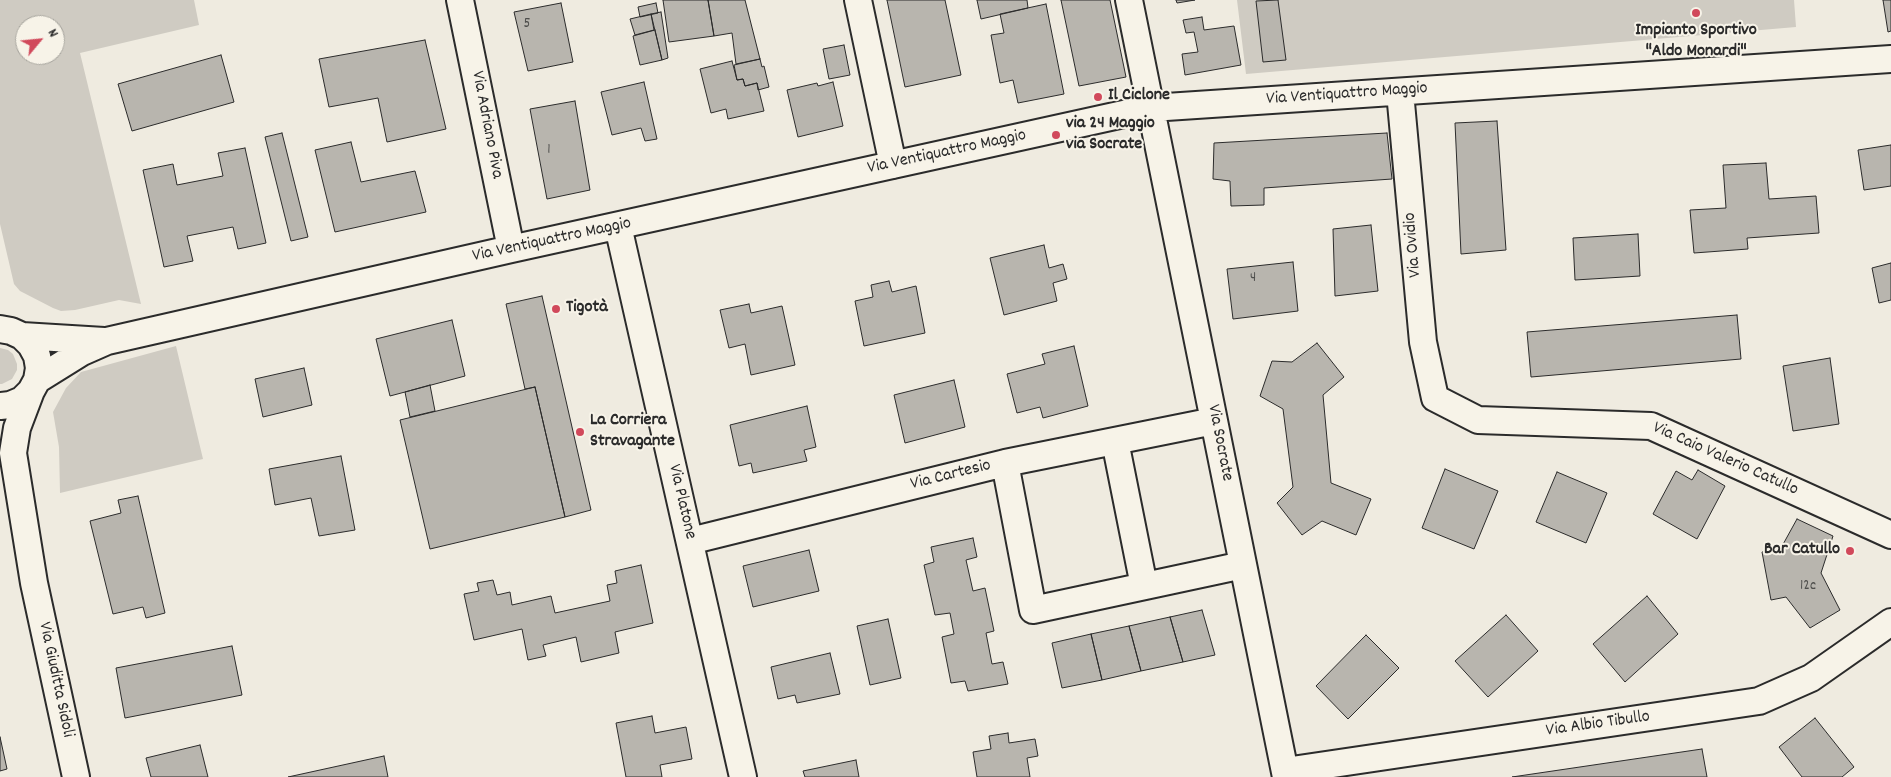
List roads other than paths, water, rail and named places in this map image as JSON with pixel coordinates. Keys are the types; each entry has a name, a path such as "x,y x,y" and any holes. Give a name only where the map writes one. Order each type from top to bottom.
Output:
{"street":[{"name":"Via Adriano Piva","path":"460,0 511,250"},
{"path":"858,0 893,165"},
{"name":"Via Socrate","path":"1129,0 1285,774"},
{"name":"Via Ventiquattro Maggio","path":"34,386 82,352 107,341 1151,108 1891,59"},
{"name":"Via Ovidio","path":"1400,92 1423,342 1435,398"},
{"name":"Via Platone","path":"618,226 743,777"},
{"name":"Via Ventiquattro Maggio","path":"10,328 107,341"},
{"name":"Via Giuditta Sidoli","path":"10,328 31,345 37,356 39,368 34,386 17,428 13,453 34,583 76,777"},
{"path":"0,406 10,405 22,400 34,386"},
{"name":"Via Caio Valerio Catullo","path":"1435,398 1478,420 1651,426 1891,535"},
{"name":"Via Cartesio","path":"690,541 1005,463 1214,421"},
{"path":"1115,441 1144,586"},
{"path":"1005,463 1034,610 1243,565"},
{"name":"Via Giuditta Sidoli","path":"0,472 34,583"},
{"name":"Via Albio Tibullo","path":"1285,774 1759,701 1811,678 1891,622"}],"place":[{"name":"Impianto Sportivo \"Aldo Monardi\"","path":"1696,13"},
{"name":"Il Ciclone","path":"1098,97"},
{"name":"via 24 Maggio via Socrate","path":"1056,135"},
{"name":"Tigotà","path":"556,309"},
{"name":"La Corriera Stravagante","path":"580,432"},
{"name":"Bar Catullo","path":"1850,551"}]}
